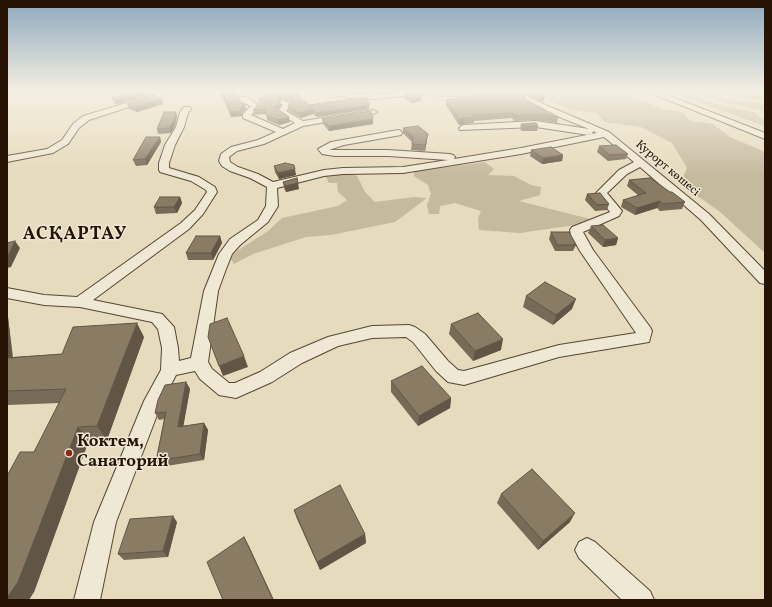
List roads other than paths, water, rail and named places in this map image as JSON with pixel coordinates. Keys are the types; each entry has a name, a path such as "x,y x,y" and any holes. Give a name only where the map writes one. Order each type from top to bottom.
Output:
{"street":[{"path":"7,159 41,153 54,149 65,142 70,137 76,126 84,119"},
{"path":"80,302 185,226 199,212 212,192 206,185 195,179 164,170 164,163 170,145 180,127 182,119"},
{"path":"254,119 284,132"},
{"path":"294,119 301,124"},
{"path":"329,119 301,124 261,142 234,149 224,156 224,161 234,169 254,176 272,186 337,172 403,170 606,134"},
{"name":"Курорт көшесі","path":"574,119 606,134 705,217 765,280"},
{"path":"722,119 765,136"},
{"path":"738,119 765,129"},
{"path":"463,128 536,124 606,134"},
{"path":"398,133 344,142 323,148 325,152 335,153 388,152 441,156 464,160"},
{"path":"272,186 272,206 262,222 235,242 226,254 211,291 199,364 206,374 225,390 236,391 266,377 296,358 334,341 372,332 409,331 419,338 442,366 454,377 464,378 559,351 643,338 644,331 587,251 577,235 576,230 615,214 616,211 601,193 623,172 640,163"},
{"path":"7,294 44,300 80,302 157,318 166,327 170,348 170,370 153,401 105,522 87,600"},
{"path":"170,370 199,364"},
{"path":"587,550 641,600"}],"place":[{"name":"Коктем, Санаторий","path":"69,453"}],"district":[{"name":"АСҚАРТАУ","path":"75,236"}]}
